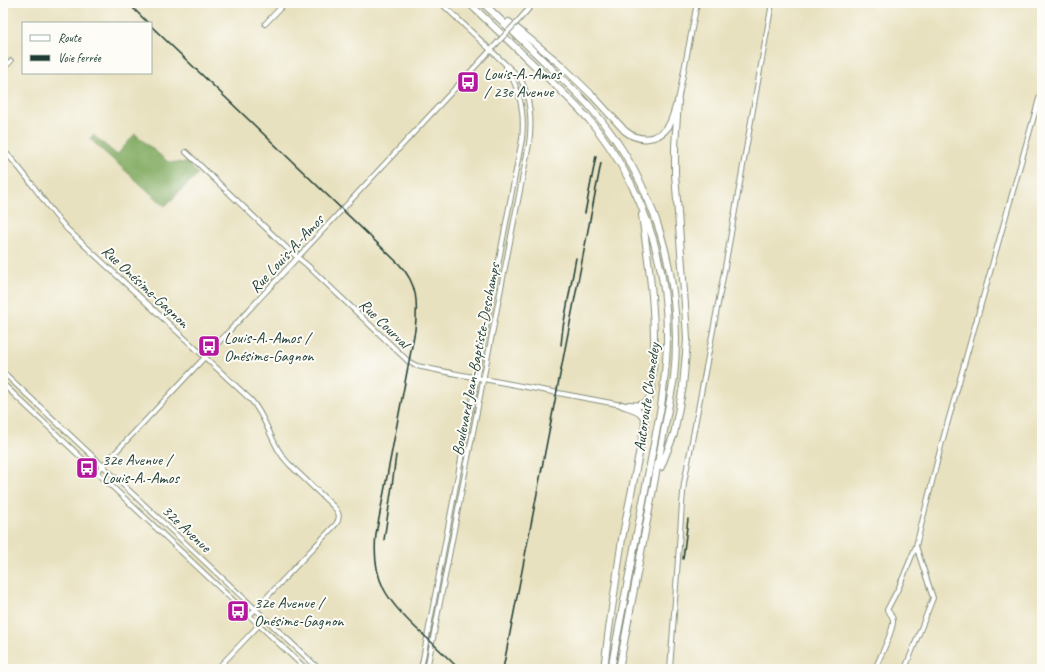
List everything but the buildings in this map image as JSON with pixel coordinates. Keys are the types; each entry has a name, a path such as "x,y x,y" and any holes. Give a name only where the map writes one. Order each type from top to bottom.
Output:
{"highway":[{"name":"Autoroute Chomedey","path":"469,3 568,96 587,118 612,152 629,180 641,205 655,244 663,279 667,324 666,365 660,407 611,669"},
{"name":"Autoroute Chomedey","path":"484,3 591,108 624,153 647,195 657,220 671,275 675,305 677,341 676,364 656,480 619,669"},
{"path":"484,3 554,59 586,89 625,131 632,135 646,139 653,138 660,134 670,123 678,100"},
{"path":"656,480 674,434 683,386 686,359 687,339 685,305 675,174 678,100"},
{"path":"622,405 640,406 647,402 650,396 652,375 654,338 653,298 641,205"},
{"path":"604,669 622,539 645,424 645,418 641,413 622,405"}],"street":[{"path":"265,24 285,3"},
{"name":"Boulevard Jean-Baptiste-Deschamps","path":"427,669 529,144 531,120 523,84 519,77 441,3"},
{"name":"Rue Louis-A.-Amos","path":"97,472 534,3"},
{"path":"678,100 697,3"},
{"path":"670,669 684,483 725,267 772,3"},
{"path":"3,69 11,61"},
{"name":"Boulevard Jean-Baptiste-Deschamps","path":"421,669 523,134 523,117 520,100 514,81 502,62"},
{"path":"876,669 893,625 893,619 888,610 916,546 941,446 1042,88"},
{"name":"Rue Onésime-Gagnon","path":"3,150 21,170 68,230 253,403 262,415 284,460 335,508 339,514 336,524 249,616"},
{"name":"Rue Courval","path":"186,152 409,362 417,366 622,405"},
{"name":"32e Avenue","path":"3,372 319,669"},
{"name":"32e Avenue","path":"3,384 306,669"},
{"path":"463,449 470,450"},
{"path":"905,669 933,598 916,546"},
{"path":"217,669 259,625"},
{"path":"424,653 430,654"}],"green space":[{"path":"135,134 168,162 187,163 198,174 165,206 90,139 93,135 117,155"}],"railway":[{"path":"128,3 147,22"},
{"path":"152,27 399,264 410,279 415,294 416,303 415,330 376,534 376,564 379,577 384,588 398,610 459,669"},
{"path":"585,213 596,156"},
{"path":"503,669 601,163"},
{"path":"561,345 576,258"},
{"path":"384,540 396,455"},
{"path":"683,559 688,519"}],"place":[{"name":"Louis-A.-Amos / 23e Avenue","path":"468,82"},
{"name":"Louis-A.-Amos / Onésime-Gagnon","path":"209,346"},
{"name":"32e Avenue / Louis-A.-Amos","path":"87,468"},
{"name":"32e Avenue / Onésime-Gagnon","path":"238,611"}]}
